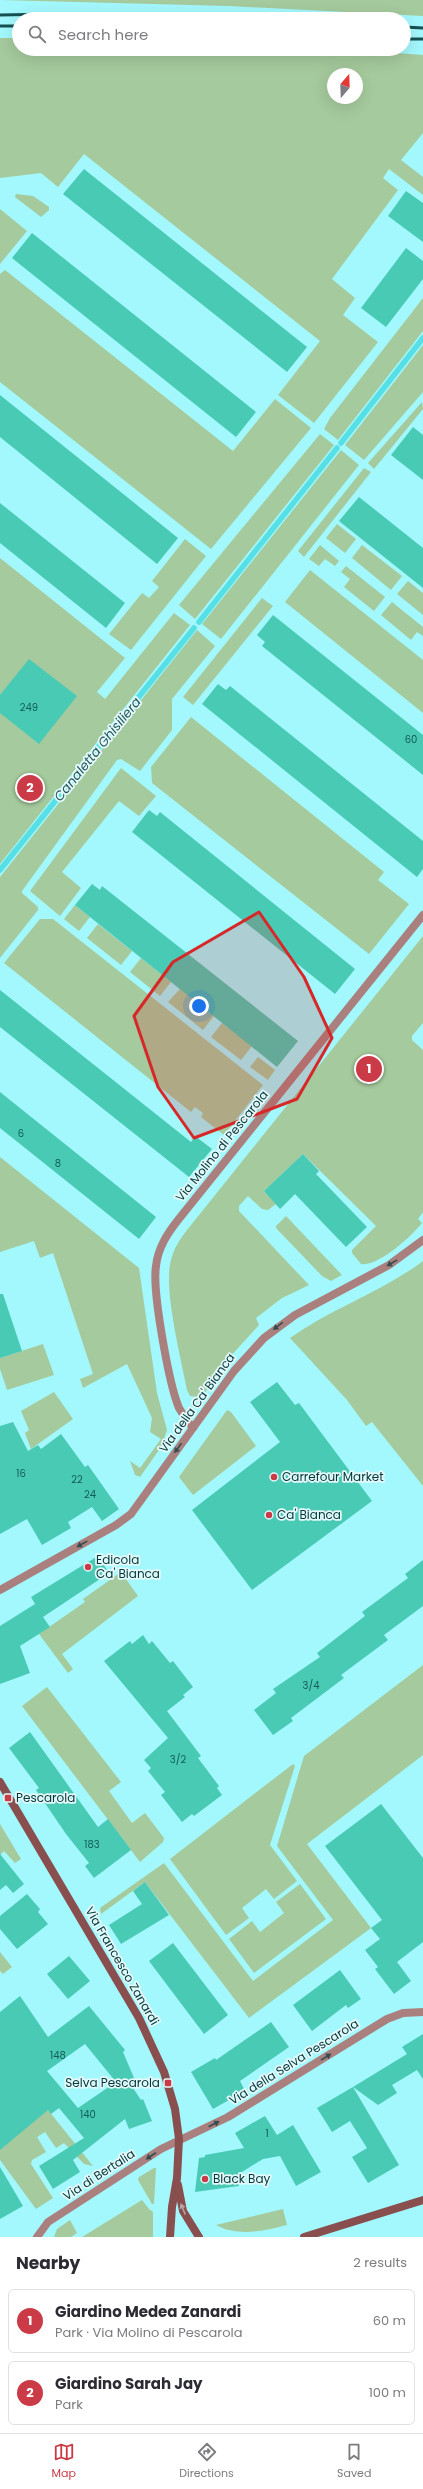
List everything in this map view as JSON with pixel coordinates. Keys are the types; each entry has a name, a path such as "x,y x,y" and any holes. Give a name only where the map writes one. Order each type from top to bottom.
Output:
{"main road":[{"name":"Via Francesco Zanardi","path":"0,1782 150,2038 173,2101 179,2140 177,2178 172,2207 170,2237"},
{"name":"Via Francesco Zanardi","path":"177,2178 183,2211 199,2237"},
{"path":"304,2237 423,2200"}],"street":[{"name":"Via Molino di Pescarola","path":"193,1428 180,1409 170,1377 155,1285 156,1267 161,1246 178,1220 423,915"},
{"name":"Via della Ca' Bianca","path":"0,1590 127,1518 135,1510 243,1360 270,1332 308,1307 389,1265 423,1240"},
{"name":"Via della Selva Pescarola","path":"179,2140 228,2117 387,2019 403,2013 423,2012"},
{"name":"Via di Bertalia","path":"37,2237 48,2222 179,2140"}],"highlighted area":[{"path":"259,912 304,977 332,1038 297,1099 194,1138 158,1087 134,1016 173,962"}],"green space":[{"path":"0,0 423,0 423,16 411,15 411,12 345,12 229,6"},
{"path":"0,38 12,38 12,56 423,55 423,133 401,160 423,177 423,195 389,169 383,178 398,190 332,279 355,298 343,315 378,342 314,423 278,395 320,341 84,154 58,187 41,173 0,178"},
{"path":"16,194 33,196 49,207 49,210 41,217 15,197"},
{"path":"0,209 27,231 0,264"},
{"path":"5,270 233,451 275,399 311,428 211,549 0,382 0,274"},
{"path":"423,298 423,331 338,440 324,429 330,418"},
{"path":"423,345 423,392 364,460 345,445"},
{"path":"422,402 423,409 374,469 368,463"},
{"path":"320,434 334,445 195,619 179,605"},
{"path":"341,450 359,465 221,639 202,624"},
{"path":"364,468 371,472 304,557 298,551"},
{"path":"337,524 356,539 345,553 326,538"},
{"path":"185,539 206,556 131,650 109,634 142,593 149,598 159,587 152,581"},
{"path":"320,545 339,561 335,566 325,559 319,566 309,559"},
{"path":"362,545 402,576 391,590 352,558"},
{"path":"0,558 125,658 97,692 105,699 174,613 190,625 0,864"},
{"path":"346,566 385,597 374,611 344,587 350,579 341,572"},
{"path":"310,570 423,660 423,713 285,602"},
{"path":"408,581 423,593 423,615 397,594"},
{"path":"262,598 273,606 193,705 183,697"},
{"path":"392,602 423,627 423,636 417,632 411,640 381,615"},
{"path":"197,630 215,646 172,699 172,730 140,771 121,759 117,760 22,891 22,893 38,907 38,910 0,958 0,877"},
{"path":"191,717 384,872 378,880 409,904 369,954 152,783 151,767"},
{"path":"121,768 156,796 139,816 119,801 62,872 81,888 60,916 30,891"},
{"path":"75,905 90,917 79,931 64,919"},
{"path":"40,919 53,919 263,1085 224,1135 201,1117 203,1113 195,1107 191,1112 4,963"},
{"path":"98,924 132,951 121,965 87,938"},
{"path":"423,936 423,1023 412,1036 412,1040 423,1050 423,1212 418,1219 422,1223 411,1235 385,1256 368,1264 361,1264 352,1253 352,1250 376,1226 303,1154 264,1191 276,1204 268,1210 262,1209 248,1196 239,1206 239,1211 309,1285 282,1298 256,1318 259,1325 229,1358 204,1394 199,1397 190,1396 187,1390 177,1342 169,1288 171,1260 180,1240"},
{"path":"141,958 171,982 160,996 130,972"},
{"path":"180,989 214,1016 203,1030 168,1002"},
{"path":"222,1023 252,1046 241,1060 211,1037"},
{"path":"258,1057 275,1070 268,1080 250,1067"},
{"path":"0,1157 139,1268 157,1393 167,1430 161,1447 140,1477 135,1475 130,1461 140,1468 161,1439 150,1432 152,1418 127,1364 83,1388 80,1379 93,1374 53,1253 40,1258 34,1241 0,1252"},
{"path":"286,1216 342,1275 331,1281 322,1276 276,1228 276,1226"},
{"path":"423,1261 423,1486 372,1422 366,1426 347,1400 290,1338 306,1327 391,1282"},
{"path":"43,1344 54,1375 7,1390 0,1369 0,1358"},
{"path":"54,1392 73,1419 31,1449 25,1433 29,1430 21,1411"},
{"path":"227,1410 231,1412 256,1446 193,1495 179,1477"},
{"path":"121,1572 138,1596 62,1654 73,1669 68,1673 39,1634 85,1602 83,1599"},
{"path":"423,1665 423,1755 307,1844 371,1928 249,2018 145,1882 101,1914 100,1908 164,1863 253,1981 333,1920 277,1846 304,1756"},
{"path":"47,1687 121,1782 109,1791 132,1823 145,1813 164,1838 163,1842 140,1862 22,1706"},
{"path":"293,1764 295,1766 270,1845 297,1881 274,1899 266,1889 242,1908 249,1918 226,1935 170,1859"},
{"path":"0,1824 21,1859 15,1863 4,1851 0,1855"},
{"path":"300,1884 326,1919 254,1973 229,1939 252,1921 260,1932 284,1913 276,1902"},
{"path":"0,1952 12,1967 3,1974 0,1971"},
{"path":"48,2110 93,2166 84,2164 64,2143 56,2148 45,2132 37,2137 46,2152 32,2160 31,2164 53,2198 36,2209 0,2160 0,2144"},
{"path":"156,2168 154,2204 152,2204 138,2180 139,2177"},
{"path":"142,2200 153,2212 153,2237 82,2237"},
{"path":"283,2209 287,2225 260,2231 242,2232 224,2229 216,2225"},
{"path":"70,2220 77,2233 71,2237 54,2237 57,2229"}],"building":[{"path":"84,169 307,347 287,372 63,194"},
{"path":"406,191 423,203 423,242 388,216"},
{"path":"32,233 256,412 236,437 12,258"},
{"path":"406,248 423,261 423,279 386,327 361,308"},
{"path":"0,395 178,538 157,564 0,437"},
{"path":"413,427 423,435 423,480 391,455"},
{"path":"359,497 423,548 423,588 339,521"},
{"path":"0,503 125,603 106,628 0,543"},
{"path":"273,615 423,735 423,775 262,646 265,642 257,635"},
{"path":"29,659 77,696 39,744 0,713 0,695"},
{"path":"218,684 226,690 230,686 423,841 423,869 417,877 202,704"},
{"path":"149,810 157,816 160,812 355,969 335,994 132,832"},
{"path":"92,884 100,890 102,886 298,1041 277,1067 75,905"},
{"path":"0,990 191,1142 195,1136 212,1149 189,1177 0,1027"},
{"path":"0,1092 156,1217 139,1239 0,1128"},
{"path":"303,1154 319,1171 316,1174 367,1227 346,1247 295,1194 280,1209 264,1191"},
{"path":"0,1294 3,1294 22,1351 0,1358"},
{"name":"Ca' Bianca","path":"277,1382 295,1405 299,1403 372,1501 252,1590 192,1510 280,1442 250,1402"},
{"path":"13,1422 28,1451 38,1445 41,1449 61,1434 85,1467 88,1465 119,1509 102,1521 92,1507 68,1522 71,1528 42,1545 27,1519 0,1534 0,1426"},
{"path":"98,1556 109,1573 43,1617 50,1627 20,1646 30,1673 0,1684 0,1626 35,1604 31,1597"},
{"path":"423,1560 423,1606 384,1635 388,1640 341,1675 344,1678 291,1718 293,1721 273,1735 254,1710 276,1693 273,1689 320,1657 317,1653 365,1616 362,1612 408,1578 405,1574"},
{"path":"143,1635 149,1644 152,1641 170,1663 173,1661 193,1687 183,1695 185,1697 167,1711 201,1756 198,1758 219,1786 217,1788 222,1795 194,1816 192,1814 182,1822 161,1795 165,1792 148,1771 151,1768 144,1760 168,1738 104,1661 130,1641 132,1644"},
{"path":"30,1732 98,1827 108,1819 131,1850 94,1878 85,1866 89,1863 66,1834 36,1790 39,1788 9,1748"},
{"path":"381,1804 423,1858 423,1942 397,1962 411,1981 394,1994 375,1969 378,1967 365,1950 380,1939 371,1928 382,1920 325,1846"},
{"path":"0,1854 24,1884 13,1893 6,1885 0,1890"},
{"path":"145,1882 169,1915 121,1944 109,1925 142,1904 133,1891"},
{"path":"27,1894 40,1909 38,1912 48,1924 17,1949 0,1929 0,1916"},
{"path":"173,1943 228,2015 204,2034 149,1961"},
{"path":"69,1956 90,1981 68,1999 47,1974"},
{"path":"340,1970 361,1999 348,2008 346,2005 312,2031 293,2005"},
{"path":"20,1996 48,2037 89,2006 125,2050 123,2052 137,2085 133,2088 141,2100 143,2099 152,2121 129,2129 125,2119 73,2160 80,2172 53,2189 39,2166 84,2138 59,2108 51,2114 48,2110 0,2150 0,2012","holes":["85,2044 116,2082 78,2108 47,2071"]},
{"path":"271,2022 289,2047 240,2081 245,2091 213,2109 191,2072 215,2058 216,2060"},
{"path":"423,2034 423,2079 417,2070 392,2085 397,2093 378,2105 353,2087 407,2054 402,2047"},
{"path":"353,2087 399,2165 368,2183 352,2157 367,2148 350,2121 332,2132 317,2108"},
{"path":"265,2116 277,2135 293,2125 321,2172 296,2186 280,2156 263,2159 237,2175 239,2186 195,2192 199,2158 205,2157 205,2155 244,2148 235,2133"},
{"path":"0,2167 23,2206 0,2219"}],"waterway":[{"name":"Canaletta Ghisiliera","path":"341,443 423,338"},
{"name":"Canaletta Ghisiliera","path":"199,622 337,448"},
{"name":"Canaletta Ghisiliera","path":"0,870 194,628"}],"railway":[{"path":"0,15 12,15"},
{"path":"0,26 12,26"},
{"path":"411,27 423,28"},
{"path":"411,39 423,39"}],"place":[{"name":"Giardino Sarah Jay","path":"30,788"},
{"name":"Giardino Medea Zanardi","path":"369,1069"},
{"name":"Carrefour Market","path":"274,1477"},
{"name":"Ca' Bianca","path":"269,1515"},
{"name":"Edicola Ca' Bianca","path":"88,1567"},
{"name":"Pescarola","path":"8,1798"},
{"name":"Selva Pescarola","path":"168,2083"},
{"name":"Black Bay","path":"205,2179"}]}
